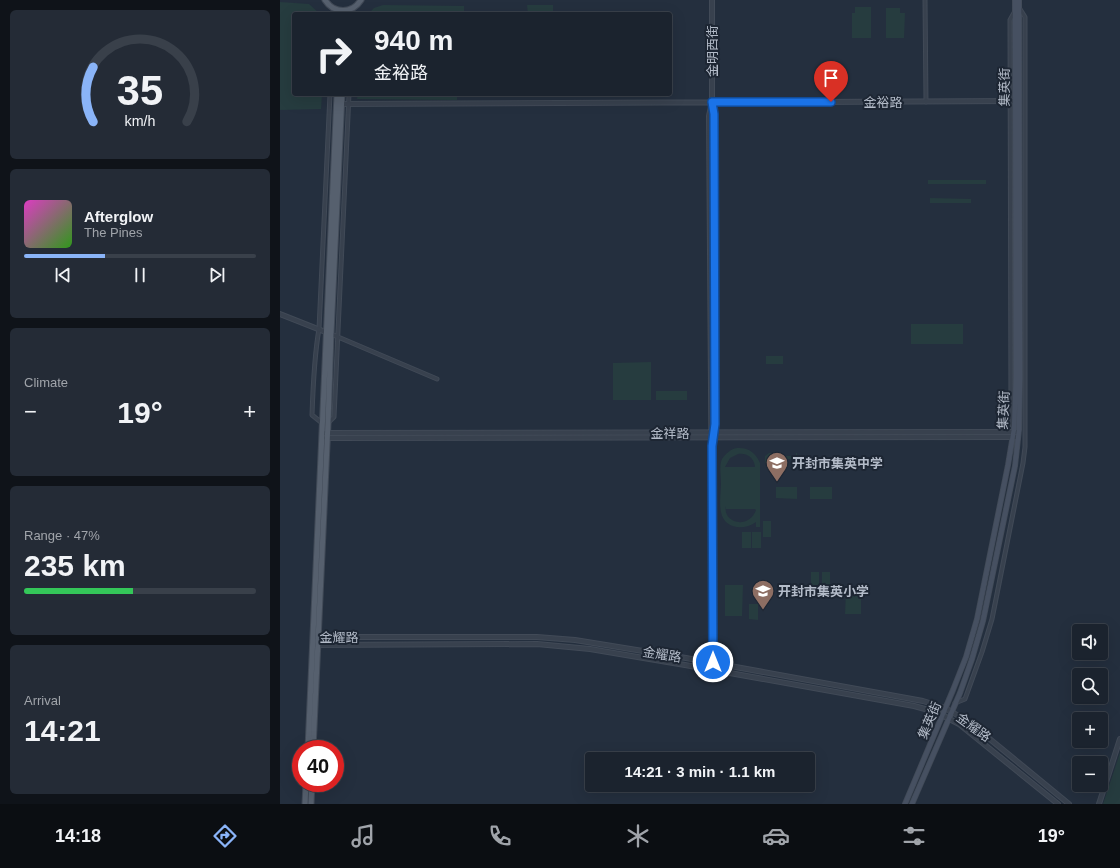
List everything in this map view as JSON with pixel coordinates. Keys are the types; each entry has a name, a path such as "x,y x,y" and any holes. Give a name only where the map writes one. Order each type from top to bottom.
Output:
{"main road":[{"name":"集英街","path":"905,804 966,657 977,619 1016,435 1020,378 1017,9 1015,0"},
{"name":"集英街","path":"912,804 952,711 972,659 984,620 1015,466 1016,102 1017,9 1019,0"},
{"path":"326,1 337,10 344,11 360,2"},
{"path":"326,1 333,12"},
{"path":"352,12 360,2"},
{"path":"309,740 316,637 337,96"},
{"path":"328,333 342,96"},
{"path":"314,740 315,645"},
{"path":"305,804 306,792"},
{"path":"311,804 312,792"}],"street":[{"name":"金明西街","path":"712,0 715,351 715,424 712,446 713,662"},
{"path":"925,0 926,102"},
{"path":"955,703 965,699 980,659 992,619 1023,464 1025,447 1025,17 1017,9 1010,20 1011,415 1016,435"},
{"path":"330,96 319,329 315,351 312,414 325,423 334,417 349,96"},
{"name":"金裕路","path":"342,104 1016,102"},
{"path":"280,314 437,379"},
{"name":"金祥路","path":"324,436 1016,435"},
{"name":"金耀路","path":"316,637 548,637 591,642 713,662 916,699 946,708 976,727 1069,804"},
{"name":"金耀路","path":"315,645 537,644 574,647 685,665 930,710 949,718 972,733 1058,804"},
{"path":"1099,804 1120,739"}],"green space":[{"path":"280,2 309,4 318,12 292,12 292,96 322,96 321,109 280,110"},
{"path":"383,5 464,6 464,12 370,12 374,8"},
{"path":"527,5 553,5 553,12 528,12"},
{"path":"855,7 871,7 871,38 852,38 852,13 855,13"},
{"path":"886,8 900,8 900,13 905,13 904,38 886,38"},
{"path":"358,96 457,96 457,100 357,99"},
{"path":"928,180 986,180 986,184 928,184"},
{"path":"930,198 971,199 971,203 930,203"},
{"path":"911,324 963,324 963,344 911,344"},
{"path":"766,356 783,356 783,364 766,364"},
{"path":"651,362 651,400 613,400 613,363"},
{"path":"656,391 687,391 687,400 656,400"},
{"path":"741,448 751,451 760,463 760,527 756,527 756,522 746,527 735,527 726,522 723,518 720,501 720,467 722,459 731,450","holes":["738,454 744,454 753,460 755,467 725,467 730,458","726,509 756,510 753,516 742,522 732,520 728,517 726,512"]},
{"path":"771,453 771,456 796,456 797,453 797,459 773,459 772,463 765,463 765,456"},
{"path":"776,487 797,487 797,499 776,498"},
{"path":"810,487 832,487 832,499 810,499"},
{"path":"763,521 771,521 771,537 763,537"},
{"path":"742,532 751,532 751,548 742,548"},
{"path":"752,532 761,532 761,548 752,548"},
{"path":"811,572 819,572 819,589 811,589"},
{"path":"822,572 830,572 830,589 822,589"},
{"path":"725,585 743,585 742,616 725,616"},
{"path":"846,590 861,590 861,614 845,614"},
{"path":"749,604 758,604 758,620 749,619"},
{"path":"1120,753 1120,804 1103,804"}],"place":[{"name":"开封市集英中学","path":"777,482"},
{"name":"开封市集英小学","path":"763,610"}],"route":[{"path":"713,662 712,446 715,424 715,351 714,114 712,102 831,102"}]}
